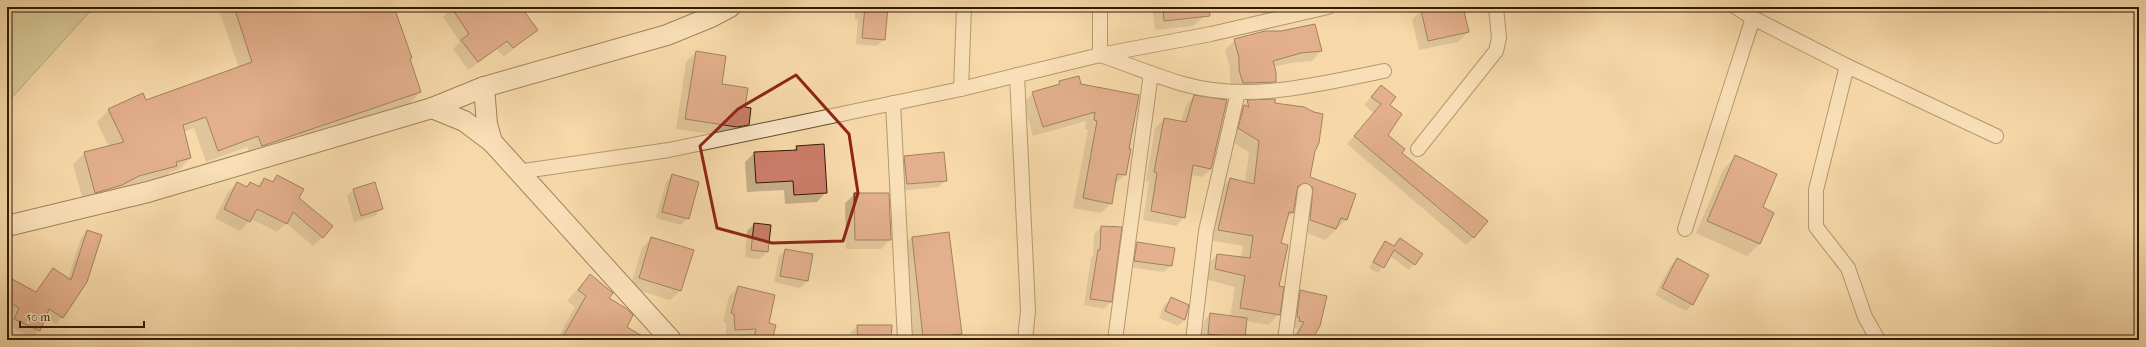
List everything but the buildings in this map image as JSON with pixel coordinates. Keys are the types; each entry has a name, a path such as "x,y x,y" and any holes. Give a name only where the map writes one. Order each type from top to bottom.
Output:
{"main road":[{"path":"7,226 148,192 432,108 484,87 667,35 711,17 730,7"},
{"path":"484,87 487,124 492,142"},
{"path":"432,108 464,121 492,142 517,172 672,340"}],"street":[{"path":"961,89 964,7"},
{"path":"1100,7 1100,55"},
{"path":"517,172 669,150 961,89 1100,55 1211,34 1328,7"},
{"path":"1418,149 1496,50 1499,38 1496,7"},
{"path":"1736,7 1753,18 1847,66 1996,136"},
{"path":"1685,228 1753,18"},
{"path":"1100,55 1184,84 1238,92 1301,87 1384,71"},
{"path":"1847,66 1816,190 1816,227 1848,268 1865,317 1878,340"},
{"path":"1115,340 1151,73"},
{"path":"1016,75 1028,311 1025,340"},
{"path":"1193,340 1206,231 1238,92"},
{"path":"893,103 905,340"},
{"path":"1286,340 1305,191"}],"highlighted area":[{"path":"796,75 849,134 858,193 843,241 772,243 717,228 700,146 738,109"}],"green space":[{"path":"7,7 94,7 7,103"}]}
